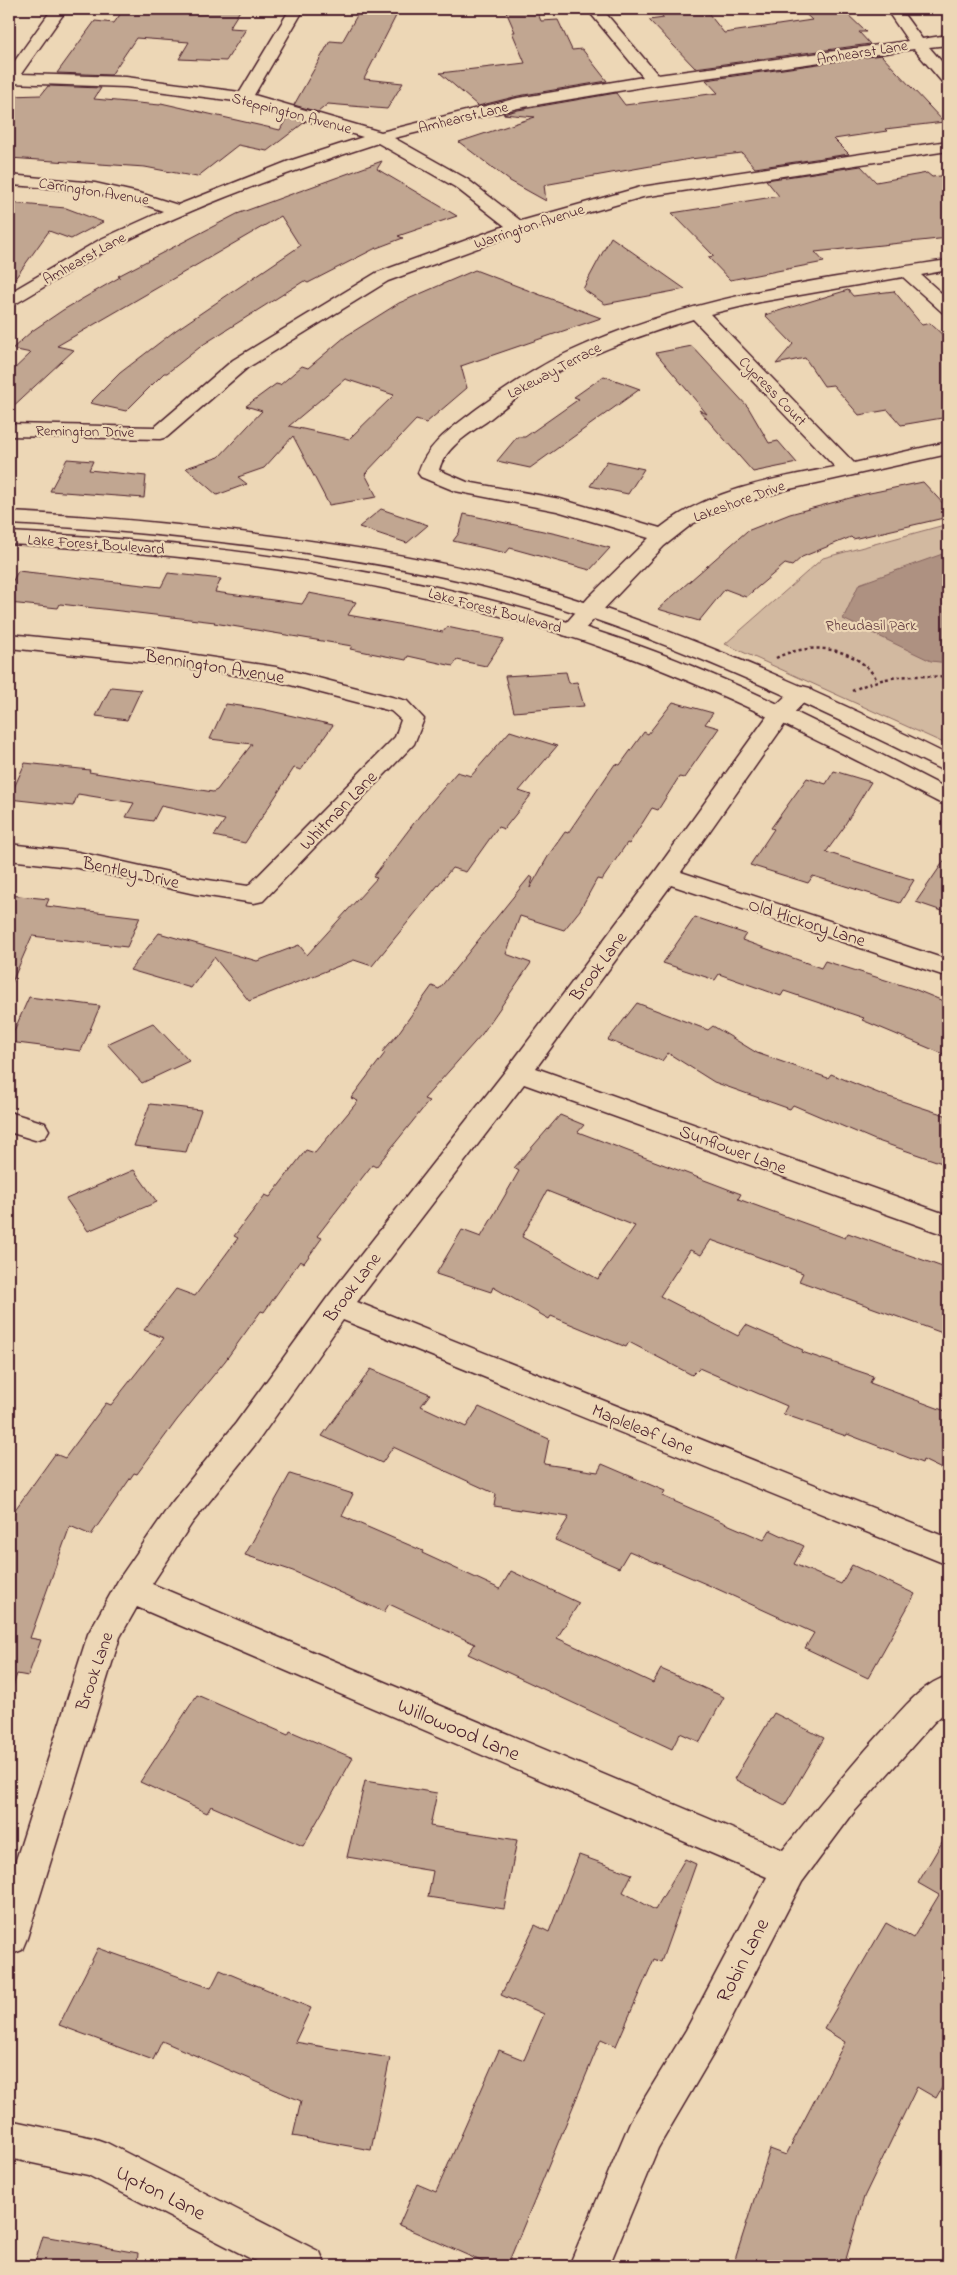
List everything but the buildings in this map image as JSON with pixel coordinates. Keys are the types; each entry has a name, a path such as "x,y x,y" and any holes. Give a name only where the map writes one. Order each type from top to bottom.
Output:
{"street":[{"path":"9,78 59,9"},
{"path":"245,97 297,9"},
{"path":"594,9 654,80"},
{"path":"893,9 918,44 948,79"},
{"name":"Amhearst Lane","path":"9,300 107,243 178,211 295,165 380,137 518,103 654,80 790,64 948,40"},
{"name":"Steppington Avenue","path":"9,78 126,82 245,97 380,137 461,183 518,227"},
{"name":"Warrington Avenue","path":"160,433 240,364 382,277 518,227 640,192 948,146"},
{"name":"Carrington Avenue","path":"9,180 70,185 151,200 178,211"},
{"name":"Lakeway Terrace","path":"663,536 560,506 462,487 428,473 430,464 436,452 493,404 532,378 604,343 697,312 800,288 948,266"},
{"path":"908,272 948,308"},
{"name":"Cypress Court","path":"697,312 850,470"},
{"name":"Remington Drive","path":"9,430 160,433"},
{"name":"Lakeshore Drive","path":"570,630 663,536 684,521 745,496 798,480 948,448"},
{"name":"Lake Forest Boulevard","path":"9,518 153,527 223,534 323,549 482,580 588,611 704,652 802,694 948,764"},
{"name":"Lake Forest Boulevard","path":"9,538 152,548 313,570 463,598 570,630 693,675 781,713 948,798"},
{"name":"Bennington Avenue","path":"9,641 155,656 208,663 238,670 276,674 400,706 413,719"},
{"name":"Brook Lane","path":"9,1938 104,1634 130,1588 181,1514 247,1432 337,1306 518,1072 666,875 781,713 802,694"},
{"name":"Whitman Lane","path":"254,895 406,739 413,719"},
{"name":"Bentley Drive","path":"9,852 78,860 195,886 254,895"},
{"name":"Old Hickory Lane","path":"666,875 948,969"},
{"name":"Sunflower Lane","path":"518,1072 948,1226"},
{"path":"9,1122 35,1130"},
{"name":"Mapleleaf Lane","path":"337,1306 948,1552"},
{"name":"Willowood Lane","path":"130,1588 788,1870"},
{"name":"Robin Lane","path":"589,2266 644,2135 699,2043 788,1870 842,1801 922,1712 948,1690"},
{"name":"Upton Lane","path":"9,2139 93,2158 306,2266"}],"path":[{"path":"771,661 782,653 818,648 837,652 864,663 877,680"},
{"path":"848,694 877,680 912,676 948,678"}],"green space":[{"name":"Rheudasil Park","path":"948,524 948,745 725,644 823,558"}],"shaded area":[{"path":"948,552 948,663 931,661 843,619 859,584"}]}
